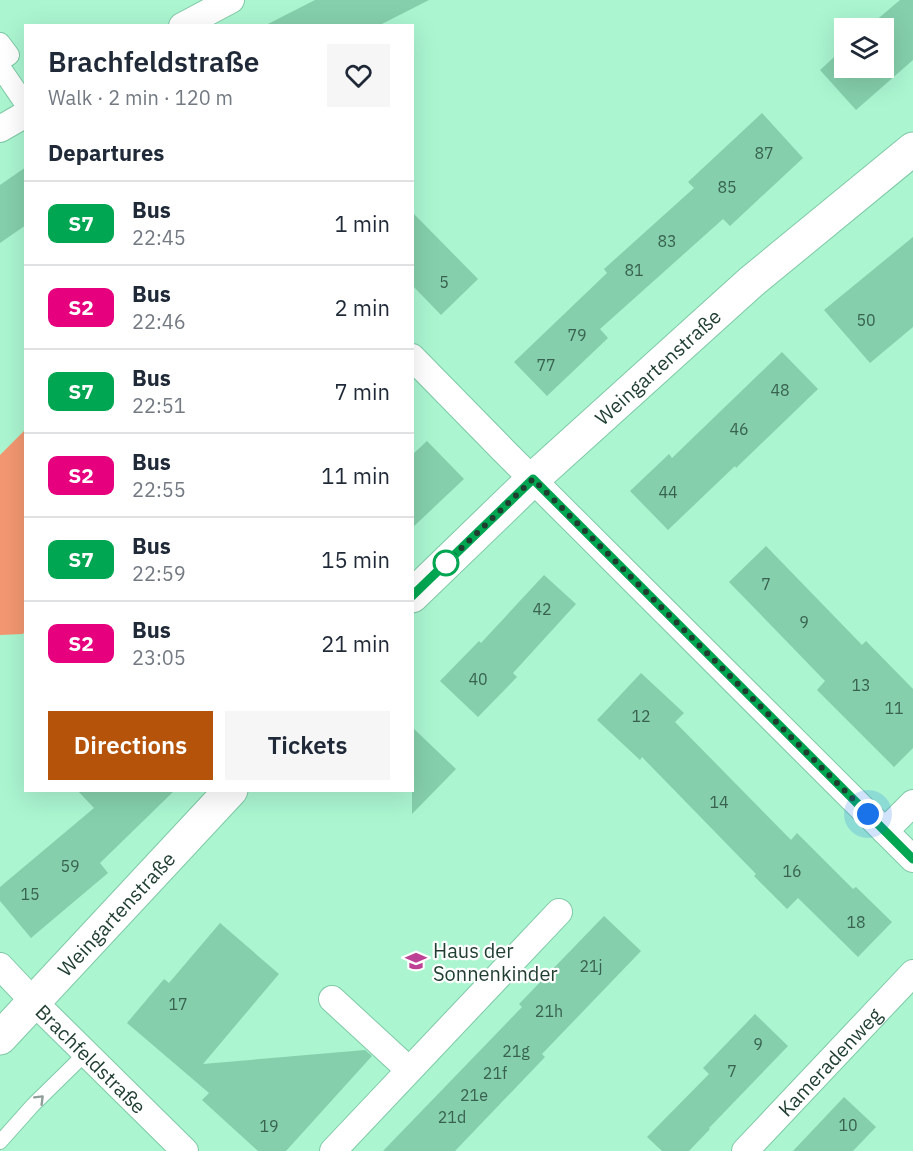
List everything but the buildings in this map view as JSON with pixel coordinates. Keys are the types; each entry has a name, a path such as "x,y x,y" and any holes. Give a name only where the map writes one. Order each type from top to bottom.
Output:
{"street":[{"path":"186,24 231,0"},
{"path":"0,43 9,55 0,61"},
{"path":"0,67 24,102"},
{"path":"0,129 24,115"},
{"name":"Weingartenstraße","path":"414,594 533,479 751,282 913,149"},
{"path":"414,359 913,859"},
{"name":"Weingartenstraße","path":"0,1038 229,792"},
{"path":"885,831 913,803"},
{"path":"333,1151 559,912"},
{"name":"Brachfeldstraße","path":"0,966 185,1151"},
{"name":"Kameradenweg","path":"745,1151 913,972"},
{"path":"332,999 409,1070"}],"lane":[{"path":"0,1142 33,1105 86,1053"}],"shaded area":[{"path":"24,431 23,634 0,635 0,455"}],"bus line":[{"name":"S7","path":"414,594 533,479 913,859"}],"place":[{"name":"Haus der Sonnenkinder","path":"416,961"}],"route":[{"path":"446,563 533,479 868,814"}]}
